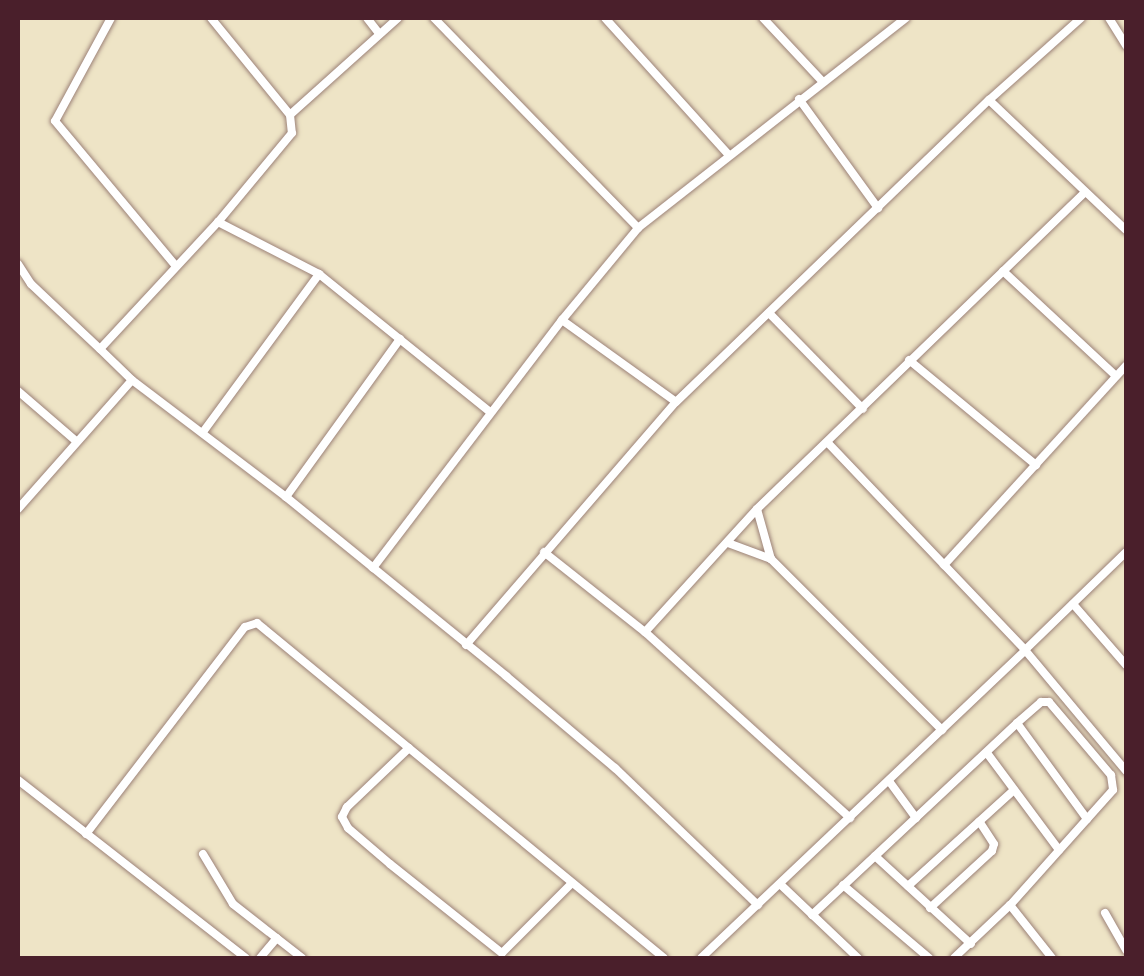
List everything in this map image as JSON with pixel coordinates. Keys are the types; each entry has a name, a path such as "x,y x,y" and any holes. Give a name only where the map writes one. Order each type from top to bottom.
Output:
{"street":[{"path":"111,18 55,121 176,265"},
{"path":"100,349 218,222 292,133 290,114 212,18"},
{"path":"366,18 378,32"},
{"path":"290,114 398,18"},
{"path":"434,18 638,228"},
{"path":"605,18 728,154"},
{"path":"763,18 822,81"},
{"path":"373,568 490,412 638,228 906,18"},
{"path":"466,644 676,402 989,100 1081,18"},
{"path":"1109,18 1126,45"},
{"path":"799,99 878,208"},
{"path":"989,100 1126,230"},
{"path":"645,632 757,509 1085,192"},
{"path":"218,222 319,274 490,412"},
{"path":"18,264 30,284 132,380 286,497 615,768 758,905"},
{"path":"1004,272 1115,375"},
{"path":"203,432 319,274"},
{"path":"769,313 863,408"},
{"path":"562,320 676,402"},
{"path":"286,497 400,339"},
{"path":"910,360 1036,465"},
{"path":"944,565 1126,366"},
{"path":"18,510 132,380"},
{"path":"18,390 76,441"},
{"path":"828,443 1025,650 1126,771"},
{"path":"757,509 771,559"},
{"path":"728,543 771,559 942,730"},
{"path":"544,552 645,632 850,818"},
{"path":"701,958 1126,552"},
{"path":"1073,604 1126,664"},
{"path":"86,834 172,718 251,624 267,629 664,958"},
{"path":"812,915 1040,702 1050,702 1112,775 1113,790 1010,905 954,958"},
{"path":"1017,723 1087,819"},
{"path":"410,748 347,807 342,817 390,864 505,956 572,883"},
{"path":"986,753 1059,850"},
{"path":"18,780 246,958"},
{"path":"889,782 916,818"},
{"path":"908,886 1014,790"},
{"path":"930,908 992,851 994,844 979,821"},
{"path":"203,854 233,904 302,958"},
{"path":"875,856 971,944"},
{"path":"780,884 858,958"},
{"path":"843,885 928,958"},
{"path":"1010,905 1052,958"},
{"path":"1105,913 1126,950"},
{"path":"260,958 278,938"}]}
